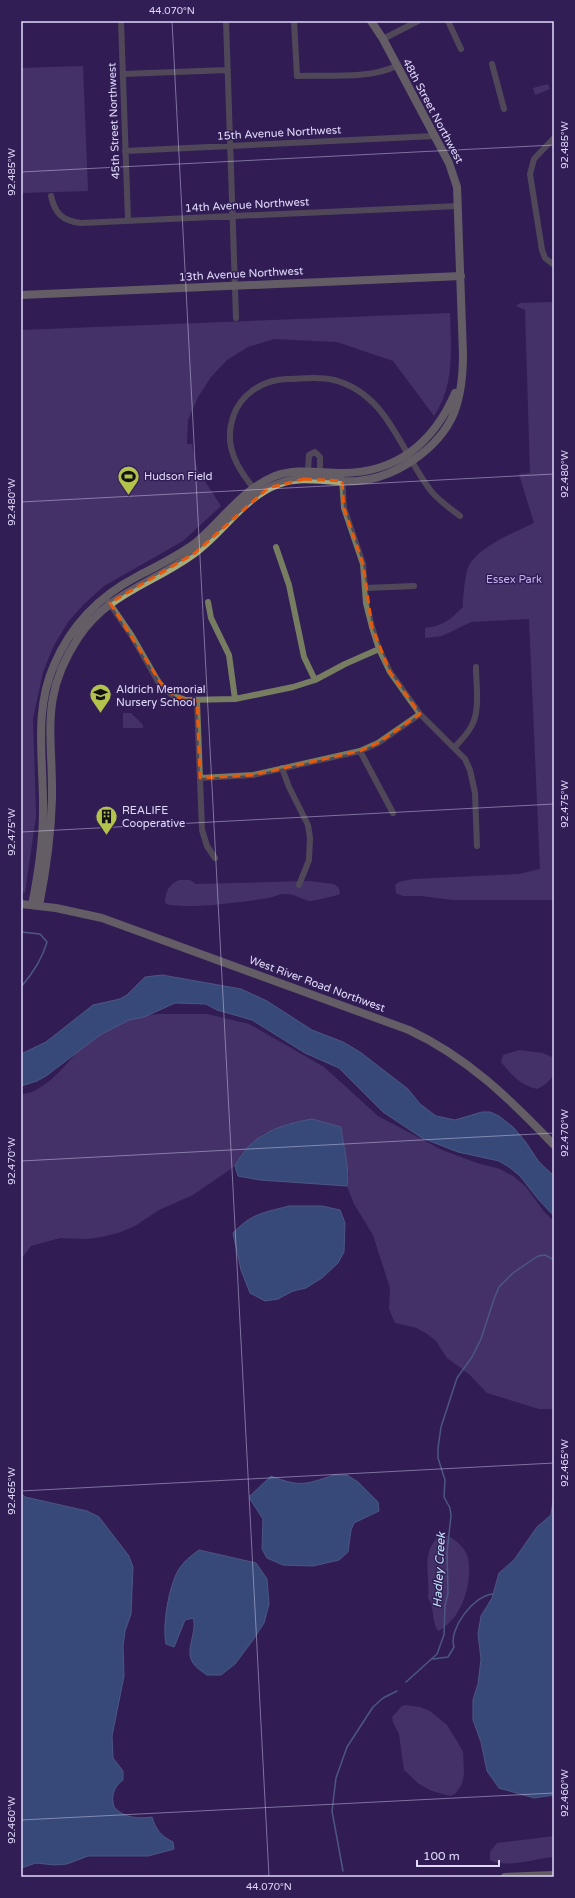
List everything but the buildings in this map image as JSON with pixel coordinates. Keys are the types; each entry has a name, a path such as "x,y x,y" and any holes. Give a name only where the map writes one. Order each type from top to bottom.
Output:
{"street":[{"name":"45th Street Northwest","path":"121,21 128,220"},
{"path":"226,21 236,318"},
{"path":"294,21 296,76 372,73 385,71 396,66"},
{"name":"48th Street Northwest","path":"342,477 409,458 437,427 447,410 461,377 463,354 458,206 454,175 383,39 371,21"},
{"path":"383,39 418,21"},
{"path":"448,21 461,49"},
{"path":"492,64 504,108"},
{"path":"123,74 228,70"},
{"name":"15th Avenue Northwest","path":"125,151 434,136"},
{"path":"554,138 534,159 530,174 542,250 545,258 554,265"},
{"name":"14th Avenue Northwest","path":"51,196 55,211 65,220 81,223 458,206"},
{"name":"13th Avenue Northwest","path":"21,295 235,284 461,276"},
{"path":"256,491 235,461 231,450 229,437 231,422 237,408 250,392 260,385 275,380 322,378 335,380 366,395 381,411 431,491 460,516"},
{"path":"308,471 309,455 315,452 320,457 320,471"},
{"path":"35,905 43,821 41,729 45,692 53,667 68,637 82,618 107,600 123,584 169,560 192,545 256,491 280,474 320,471 342,477"},
{"path":"256,491 286,481 342,477"},
{"path":"342,477 344,508 363,564 369,616 379,649 390,672 420,714 464,759 473,781 477,846"},
{"path":"276,546 289,585 303,651 315,680"},
{"path":"366,588 414,586"},
{"path":"107,600 121,617 164,688 176,697 197,701 235,699 293,687 315,680 344,664 379,649"},
{"path":"208,602 211,618 229,655 235,699"},
{"path":"454,748 468,732 475,718 476,667"},
{"path":"197,701 203,838 215,858"},
{"path":"200,778 253,775 360,751 378,744 420,714"},
{"path":"360,751 393,813"},
{"path":"282,768 289,787 308,825 310,838 309,860 299,885"},
{"name":"West River Road Northwest","path":"21,904 80,913 130,928 414,1032 442,1046 474,1068 506,1095 554,1145"},
{"path":"505,1877 554,1875"}],"highlighted area":[{"path":"304,479 342,481 344,508 363,564 372,627 390,672 420,714 378,743 360,751 253,775 200,778 197,701 176,697 164,688 110,603 195,553 268,488"}],"green space":[{"path":"83,66 88,191 21,193 21,68"},
{"path":"548,84 550,89 535,95 533,88"},
{"name":"Essex Park","path":"554,302 554,900 453,900 421,896 403,896 396,893 395,885 399,882 413,879 519,874 540,869 529,619 471,622 442,636 425,638 425,628 437,626 446,622 463,607 467,571 471,562 477,556 492,544 534,523 519,474 530,473 525,310 516,306 520,303"},
{"path":"450,313 451,353 449,379 441,404 434,416 393,361 337,342 274,339 248,347 227,360 211,377 198,397 188,420 187,444 192,444 197,469 221,506 183,541 104,586 83,605 68,622 53,647 43,672 33,719 36,816 25,893 21,892 21,330"},
{"path":"123,713 131,713 143,725 143,728 123,728"},
{"path":"179,880 190,880 196,884 309,881 334,884 339,888 340,894 310,901 294,895 280,894 269,898 214,905 184,906 165,903 168,889"},
{"path":"158,1014 207,1014 249,1024 324,1067 378,1116 442,1150 477,1163 500,1169 513,1176 526,1187 545,1213 554,1221 554,1409 539,1409 487,1393 469,1374 447,1358 436,1341 427,1334 417,1328 395,1323 389,1309 390,1288 373,1235 354,1204 347,1186 349,1174 345,1162 341,1127 312,1119 288,1124 264,1133 241,1154 235,1166 193,1195 159,1210 135,1226 118,1233 101,1237 87,1239 60,1238 31,1246 21,1259 21,1095 34,1091 47,1083 91,1038 112,1023 128,1018"},
{"path":"519,1050 543,1053 554,1058 554,1075 546,1084 537,1089 526,1085 513,1075 501,1062 503,1055"},
{"path":"441,1534 454,1539 464,1549 468,1558 469,1578 464,1599 454,1618 438,1631 434,1623 432,1606 428,1598 429,1589 427,1564 430,1549 434,1541"},
{"path":"406,1705 420,1707 430,1711 447,1725 457,1741 463,1752 464,1775 461,1786 455,1794 450,1796 432,1791 419,1784 404,1770 399,1734 392,1717 402,1706"},
{"path":"554,1836 554,1857 513,1863 490,1860 490,1852 497,1843"}],"water":[{"path":"162,975 241,989 267,1001 312,1030 343,1042 360,1052 408,1089 420,1104 436,1116 455,1120 482,1112 490,1112 499,1116 513,1127 525,1141 539,1162 554,1176 554,1216 520,1176 509,1167 499,1161 458,1152 422,1138 383,1112 339,1068 305,1053 252,1020 217,1010 206,1004 175,1003 144,1017 129,1020 100,1035 46,1076 37,1081 21,1086 21,1054 46,1042 93,1005 120,999 127,995 145,977"},
{"path":"312,1119 341,1127 347,1164 347,1186 260,1180 238,1176 235,1166 249,1146 258,1139 277,1128"},
{"path":"289,1206 322,1206 340,1210 345,1223 344,1252 338,1263 322,1278 306,1288 293,1291 278,1299 265,1301 250,1293 241,1270 233,1233 246,1221 258,1215"},
{"path":"334,1475 347,1475 358,1482 378,1502 379,1511 354,1523 351,1530 348,1552 339,1560 313,1566 283,1565 267,1558 262,1549 263,1519 250,1499 250,1496 271,1476 289,1482 309,1483"},
{"path":"21,1493 25,1497 87,1511 99,1517 129,1556 133,1567 131,1614 125,1631 123,1646 124,1676 112,1736 113,1758 123,1771 123,1780 115,1789 113,1803 114,1807 118,1811 127,1816 136,1818 152,1817 155,1826 160,1832 173,1842 174,1849 148,1856 88,1856 67,1864 55,1865 36,1863 21,1868"},
{"path":"554,1493 554,1795 534,1798 499,1788 487,1771 481,1742 473,1720 473,1700 478,1684 481,1659 478,1634 481,1616 492,1598 499,1573 514,1560 537,1527 551,1515"},
{"path":"199,1550 256,1563 267,1579 269,1604 264,1623 235,1664 221,1675 207,1675 193,1663 190,1647 194,1629 193,1618 185,1620 174,1647 166,1644 165,1627 167,1606 175,1576 181,1566"}],"waterway":[{"path":"21,932 40,934 47,942 43,955 37,966 21,987"},
{"name":"Hadley Creek","path":"406,1682 437,1654 444,1635 445,1606 448,1593 447,1552 451,1516 450,1508 444,1497 445,1480 438,1458 438,1448 441,1427 457,1378 472,1357 481,1339 499,1287 513,1273 538,1256 545,1255 554,1260"},
{"path":"433,1659 448,1657 454,1647 453,1640 455,1631 464,1614 478,1600 493,1594"},
{"name":"Hadley Creek","path":"343,1871 332,1811 336,1778 347,1747 373,1707 383,1698 397,1691"}],"place":[{"name":"Hudson Field","path":"128,496"},
{"name":"Aldrich Memorial Nursery School","path":"100,714"},
{"name":"REALIFE Cooperative","path":"107,836"}]}
